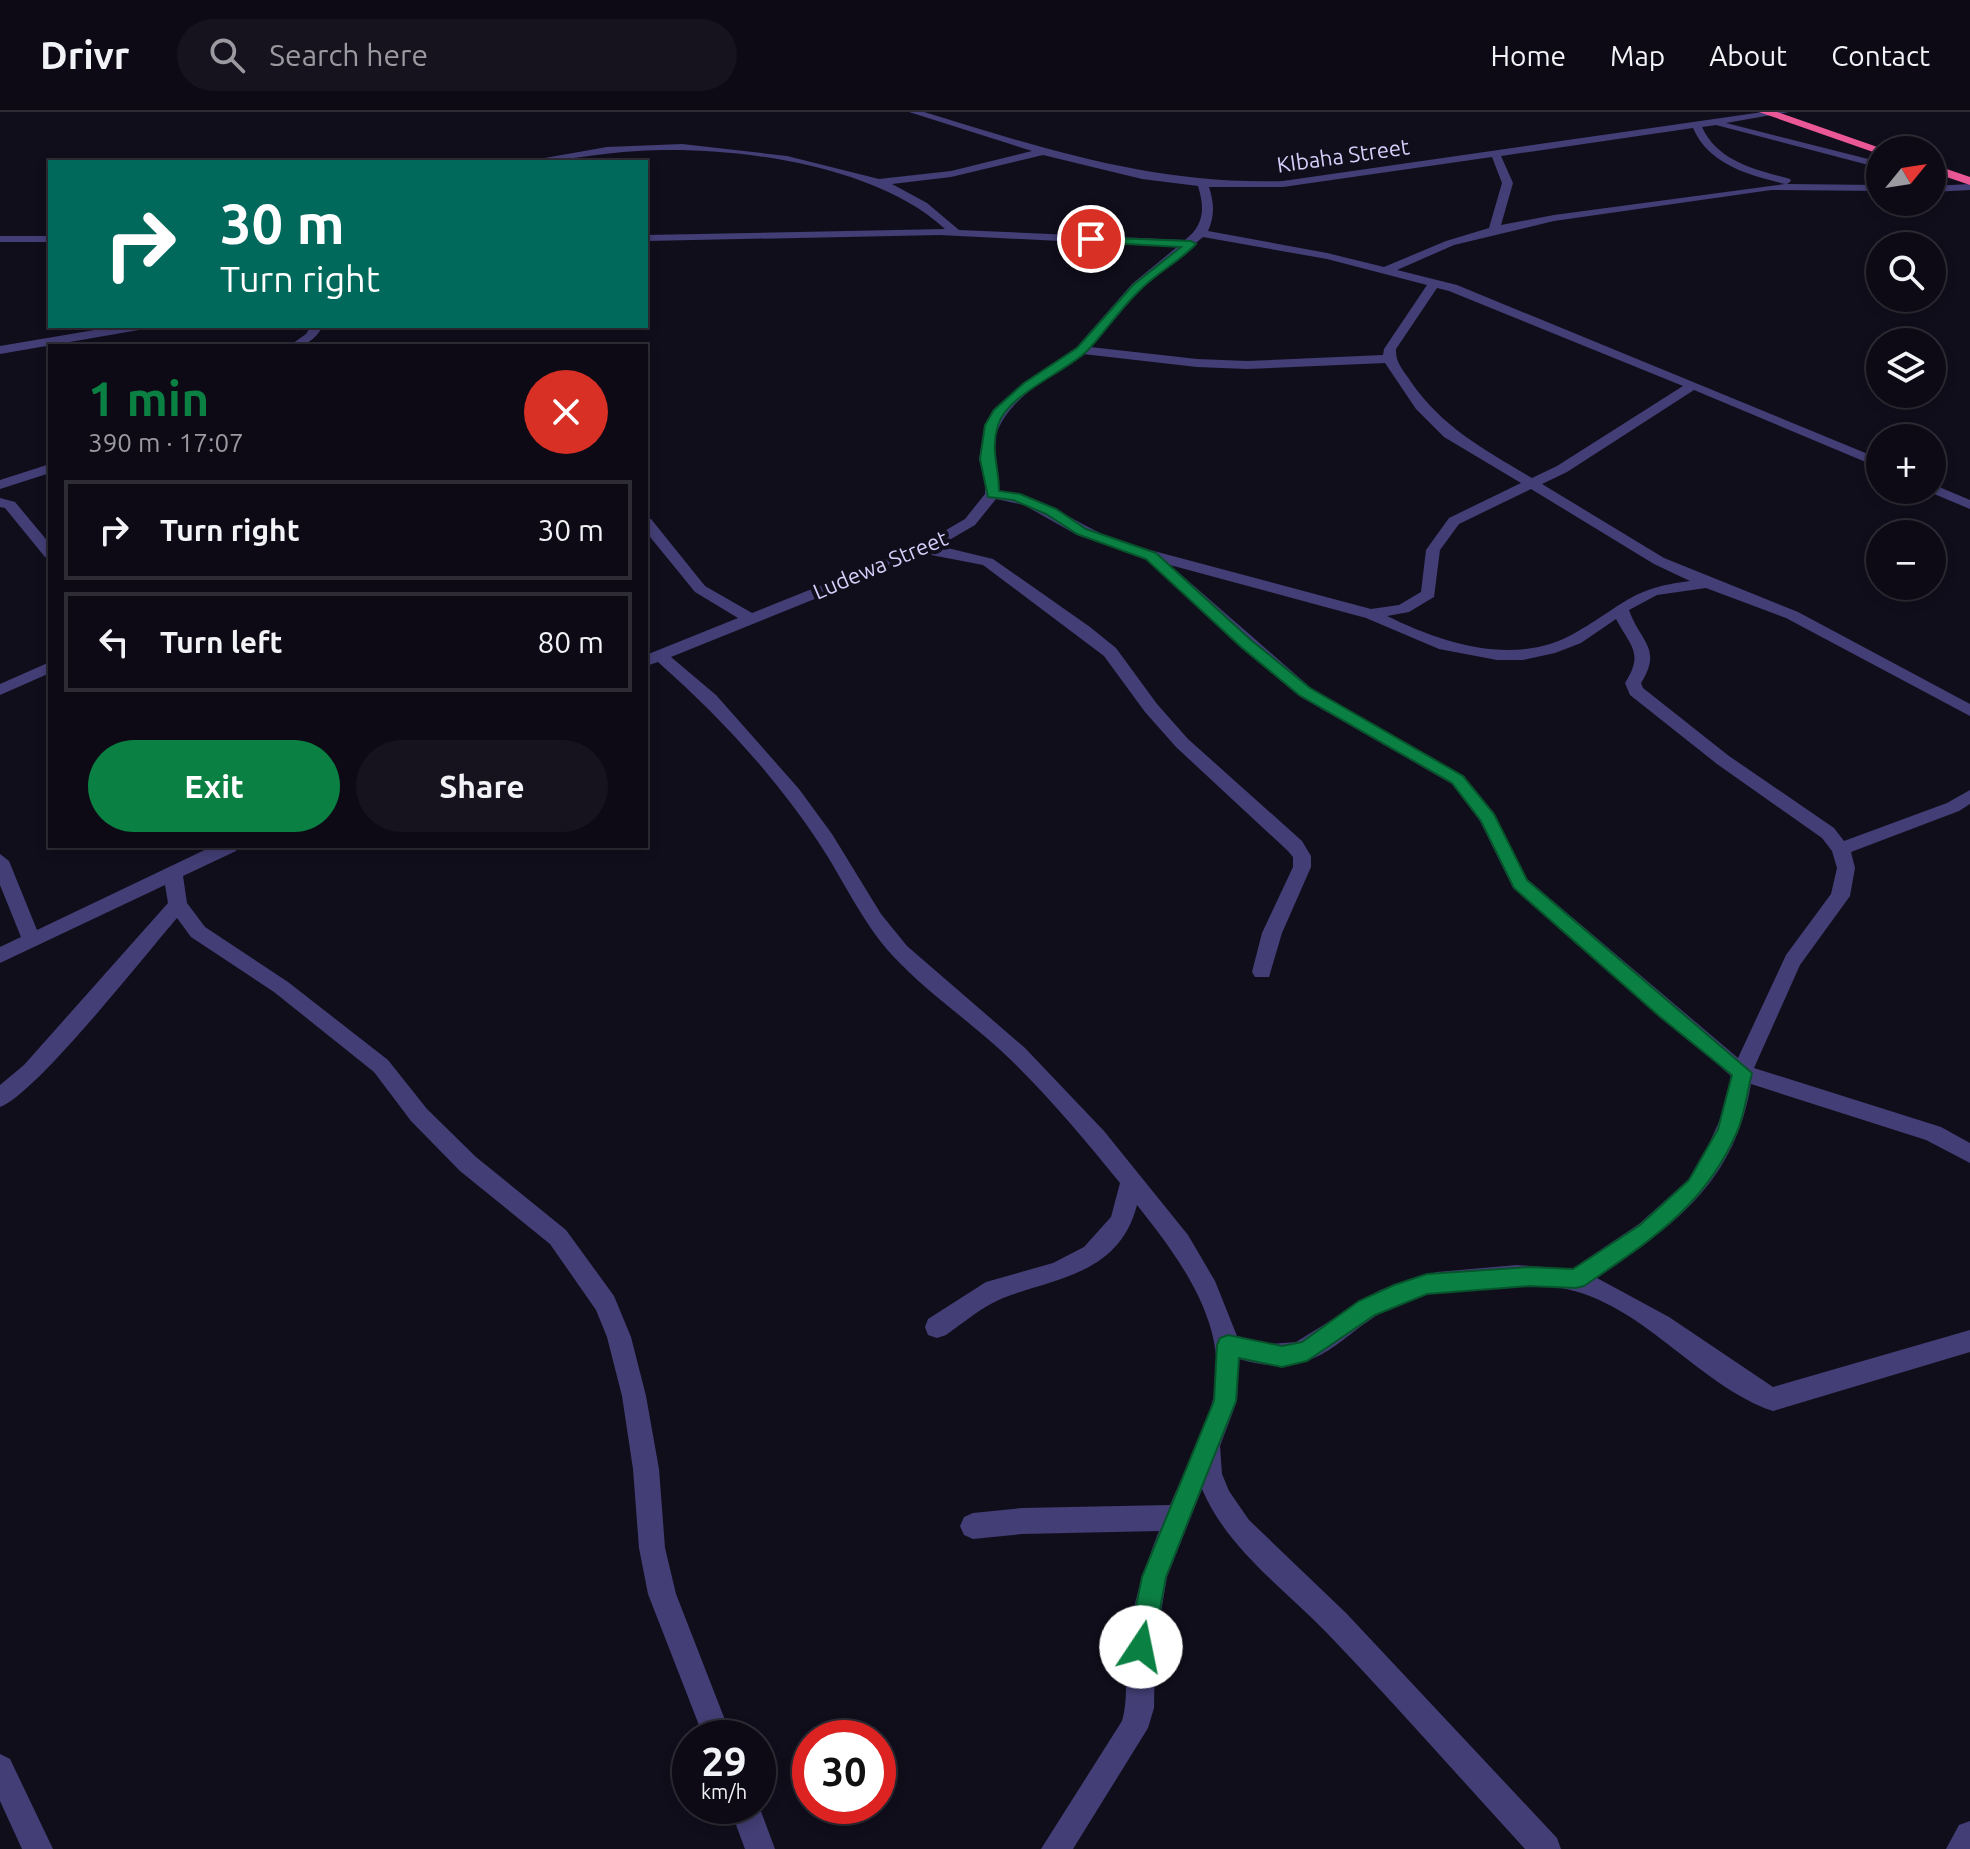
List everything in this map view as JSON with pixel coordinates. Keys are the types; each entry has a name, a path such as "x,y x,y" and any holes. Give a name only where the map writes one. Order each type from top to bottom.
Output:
{"highway":[{"path":"1773,113 1866,145"},
{"path":"1946,175 1967,185"}],"street":[{"name":"KIbaha Street","path":"914,112 1149,178 1203,186 1283,184 1773,113"},
{"path":"1712,122 1866,161"},
{"path":"1696,124 1708,146 1726,160 1804,187"},
{"path":"540,160 610,149 658,147 711,149 790,161 878,183 911,197 955,232"},
{"path":"878,183 951,174 1046,151"},
{"path":"1494,230 1509,183 1507,172 1495,154"},
{"path":"1946,181 1967,185"},
{"path":"1946,187 1967,185"},
{"path":"1203,186 1208,202 1207,220 1196,239 1136,287 1081,350 1029,386 998,413 992,425 986,459 992,479 992,494 1016,497 1051,512 1082,532 1151,556 1371,614 1445,647 1514,655 1554,649 1652,592 1707,583"},
{"path":"1387,270 1440,247 1494,230 1771,187 1866,188"},
{"path":"648,238 955,232 1196,239 1278,245 1435,282 1514,311 1866,458"},
{"path":"0,239 48,239"},
{"path":"1435,282 1390,349 1389,359 1421,406 1449,434 1659,561 1792,615 1970,711"},
{"path":"0,350 127,328"},
{"path":"298,344 311,336 316,328"},
{"path":"1081,350 1197,363 1247,365 1389,359"},
{"path":"1371,614 1403,609 1429,594 1433,550 1454,521 1466,512 1562,469 1692,386"},
{"path":"0,485 48,469"},
{"name":"Ludewa Street","path":"653,658 924,549 970,522 992,494"},
{"path":"1946,494 1970,505"},
{"path":"0,502 17,511 48,551"},
{"path":"648,524 700,589 749,618"},
{"path":"924,549 957,553 988,562 1084,630 1110,652 1151,708 1182,743 1256,806 1295,846 1302,856 1302,867 1272,933 1262,972"},
{"path":"1151,556 1305,692 1458,780 1488,818 1520,883 1742,1073 1933,1133 1970,1154"},
{"path":"1576,1279 1647,1231 1696,1187 1728,1130 1742,1073 1793,960 1840,896 1846,868 1841,849 1821,827 1723,760 1636,691 1633,683 1645,661 1645,654 1624,621 1621,610"},
{"path":"653,658 710,699 793,793 826,839 874,919 900,951 1018,1054 1096,1137 1180,1242 1207,1289 1228,1345 1225,1401 1154,1577 1141,1647 1140,1708 1134,1728 1056,1849"},
{"path":"0,690 48,668"},
{"path":"1841,849 1953,807 1970,796"},
{"path":"0,956 225,848"},
{"path":"0,861 32,941"},
{"path":"173,873 178,905 198,932 310,1009 381,1066 419,1115 468,1164 558,1237 606,1304 619,1337 634,1396 646,1469 652,1548 662,1594 711,1720"},
{"path":"0,1098 31,1071 178,905"},
{"path":"937,1327 994,1290 1058,1272 1092,1254 1121,1222 1131,1183"},
{"path":"1228,1345 1282,1356 1307,1351 1367,1308 1401,1292 1427,1284 1529,1276 1576,1279 1699,1351 1760,1394 1773,1399 1970,1341"},
{"path":"1208,1447 1209,1474 1220,1500 1240,1529 1336,1623 1546,1849"},
{"path":"973,1526 1022,1521 1177,1518"},
{"path":"0,1769 38,1849"},
{"path":"751,1824 760,1849"},
{"path":"1961,1849 1970,1836"}],"route":[{"path":"1091,239 1191,244 1136,287 1081,350 1029,386 998,413 992,425 986,459 992,479 992,494 1016,497 1051,512 1082,532 1151,556 1305,692 1458,780 1488,818 1520,883 1544,907 1742,1073 1736,1108 1728,1130 1696,1187 1647,1231 1576,1279 1529,1276 1427,1284 1367,1308 1307,1351 1282,1356 1228,1345 1229,1372 1225,1401 1154,1577 1141,1647"}]}
